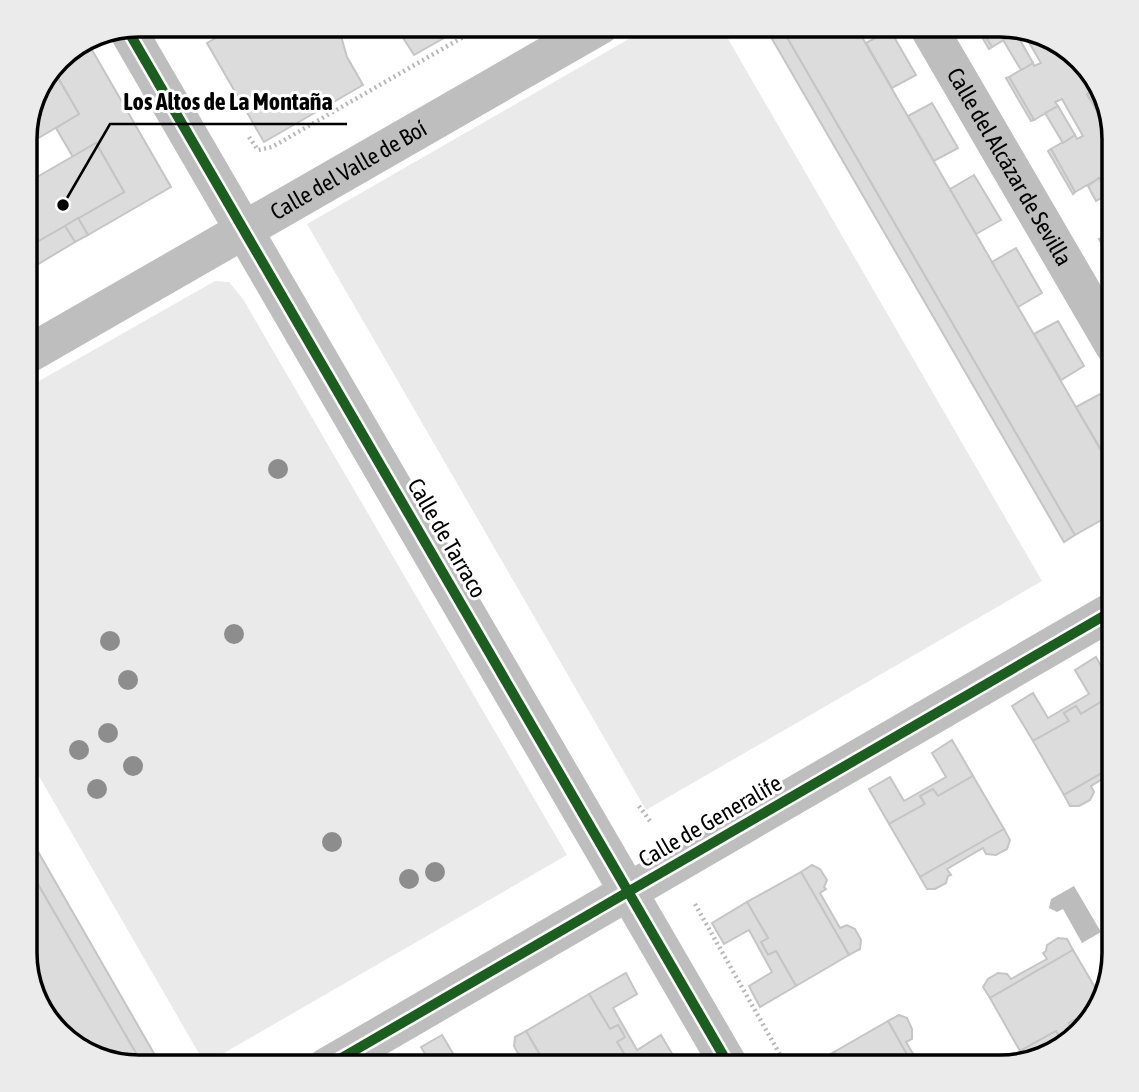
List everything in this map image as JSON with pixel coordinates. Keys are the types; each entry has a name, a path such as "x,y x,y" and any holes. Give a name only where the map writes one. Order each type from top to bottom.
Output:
{"street":[{"name":"Calle del Valle de Boí","path":"37,349 579,37"},
{"name":"Calle del Alcázar de Sevilla","path":"934,37 1102,324"},
{"name":"Calle de Tarraco","path":"132,38 723,1055"},
{"name":"Calle de Generalife","path":"348,1055 1102,618"}],"path":[{"path":"249,136 258,150 272,147 463,37"},
{"path":"639,806 650,821"},
{"path":"693,900 780,1055"}],"shaded area":[{"path":"632,37 727,37 1042,581 646,810 307,224"},
{"path":"215,281 229,282 243,299 567,855 221,1055 200,1055 37,773 37,382"},
{"path":"1074,886 1101,932 1082,943 1063,909 1057,912 1049,908 1051,899"}],"building":[{"path":"217,37 341,37 347,57 363,85 264,142 207,43"},
{"path":"403,37 446,37 414,55"},
{"path":"771,37 787,37 1075,535 1064,542"},
{"path":"787,37 862,37 1102,452 1102,520 1075,535"},
{"path":"877,37 894,37 916,75 892,88 866,43"},
{"path":"982,37 986,37 992,47 989,49"},
{"path":"986,37 1008,38 992,47"},
{"path":"1019,39 1033,63 1021,70 1003,40"},
{"path":"1029,42 1057,54 1072,67 1086,85 1090,92 1087,94 1099,115 1102,177 1075,192 1051,149 1075,135 1077,139 1083,136 1062,99 1055,102 1058,106 1034,120 1009,77 1033,63 1034,66 1041,63"},
{"path":"92,49 171,187 88,235 78,218 124,192 96,143 73,157 56,128 79,114 58,77 71,62"},
{"path":"58,77 79,114 37,139 40,112"},
{"path":"1009,77 1034,120 1031,121 1006,78"},
{"path":"1090,92 1099,115 1087,94"},
{"path":"932,103 958,148 934,161 908,116"},
{"path":"1058,106 1075,135 1063,143 1045,113"},
{"path":"96,143 124,192 37,242 37,177"},
{"path":"1051,149 1075,192 1073,194 1048,151"},
{"path":"974,175 1001,220 976,234 950,189"},
{"path":"1099,178 1102,182 1102,197 1096,201 1088,186"},
{"path":"78,218 88,235 75,242 65,226"},
{"path":"65,226 75,242 37,265 37,242"},
{"path":"1016,248 1042,293 1018,307 992,262"},
{"path":"1058,321 1084,366 1061,380 1034,334"},
{"path":"1100,394 1102,451 1076,407"},
{"path":"1096,657 1102,668 1102,701 1081,714 1076,706 1064,713 1069,721 1033,741 1012,706 1033,693 1048,718 1089,694 1075,670"},
{"path":"1102,701 1102,773 1064,795 1033,741 1069,721 1064,713 1076,706 1081,714"},
{"path":"952,740 973,776 938,796 933,789 920,796 925,804 889,824 869,789 890,777 904,801 946,777 932,753"},
{"path":"1102,773 1102,779 1091,786 1094,792 1090,800 1079,806 1070,806 1064,795"},
{"path":"973,776 1004,829 920,877 889,824 925,804 920,796 933,789 938,796"},
{"path":"1004,829 1010,840 1007,849 996,855 986,854 983,848 947,869 951,875 946,883 935,889 927,889 920,877"},
{"path":"37,850 155,1055 137,1055 37,883"},
{"path":"812,865 820,869 827,880 824,887 826,889 820,893 840,928 847,925 855,929 861,940 860,949 849,955 801,872"},
{"path":"801,872 849,955 796,986 776,951 768,955 761,942 768,938 747,902"},
{"path":"37,883 137,1055 119,1053 82,1038 58,1015 47,998 40,980 37,960"},
{"path":"747,902 768,938 761,942 768,955 776,951 796,986 760,1007 749,986 772,972 749,930 724,944 712,923"},
{"path":"1058,938 1067,939 1073,950 990,998 983,987 988,979 998,973 1007,974 1011,979 1047,959 1043,953 1047,945"},
{"path":"1073,950 1095,988 1085,1010 1069,1023 1071,1026 1059,1036 1056,1031 1020,1051 990,998"},
{"path":"626,973 637,994 613,1008 637,1050 661,1035 673,1055 625,1055 617,1042 625,1037 618,1025 610,1029 589,994"},
{"path":"589,994 610,1029 618,1025 625,1037 617,1042 625,1055 540,1055 526,1031"},
{"path":"899,1015 907,1018 912,1029 912,1039 906,1042 914,1055 907,1055 888,1021"},
{"path":"888,1021 907,1055 836,1055 834,1052"},
{"path":"526,1031 540,1055 519,1055 514,1046 515,1037"},
{"path":"1056,1031 1059,1036 1057,1038 1021,1053 1020,1051"},
{"path":"442,1035 454,1055 426,1055 421,1047"}],"cycle path":[{"path":"132,38 723,1055"},
{"path":"347,1055 1102,617"}],"place":[{"name":"Los Altos de La Montaña","path":"63,205"}]}
